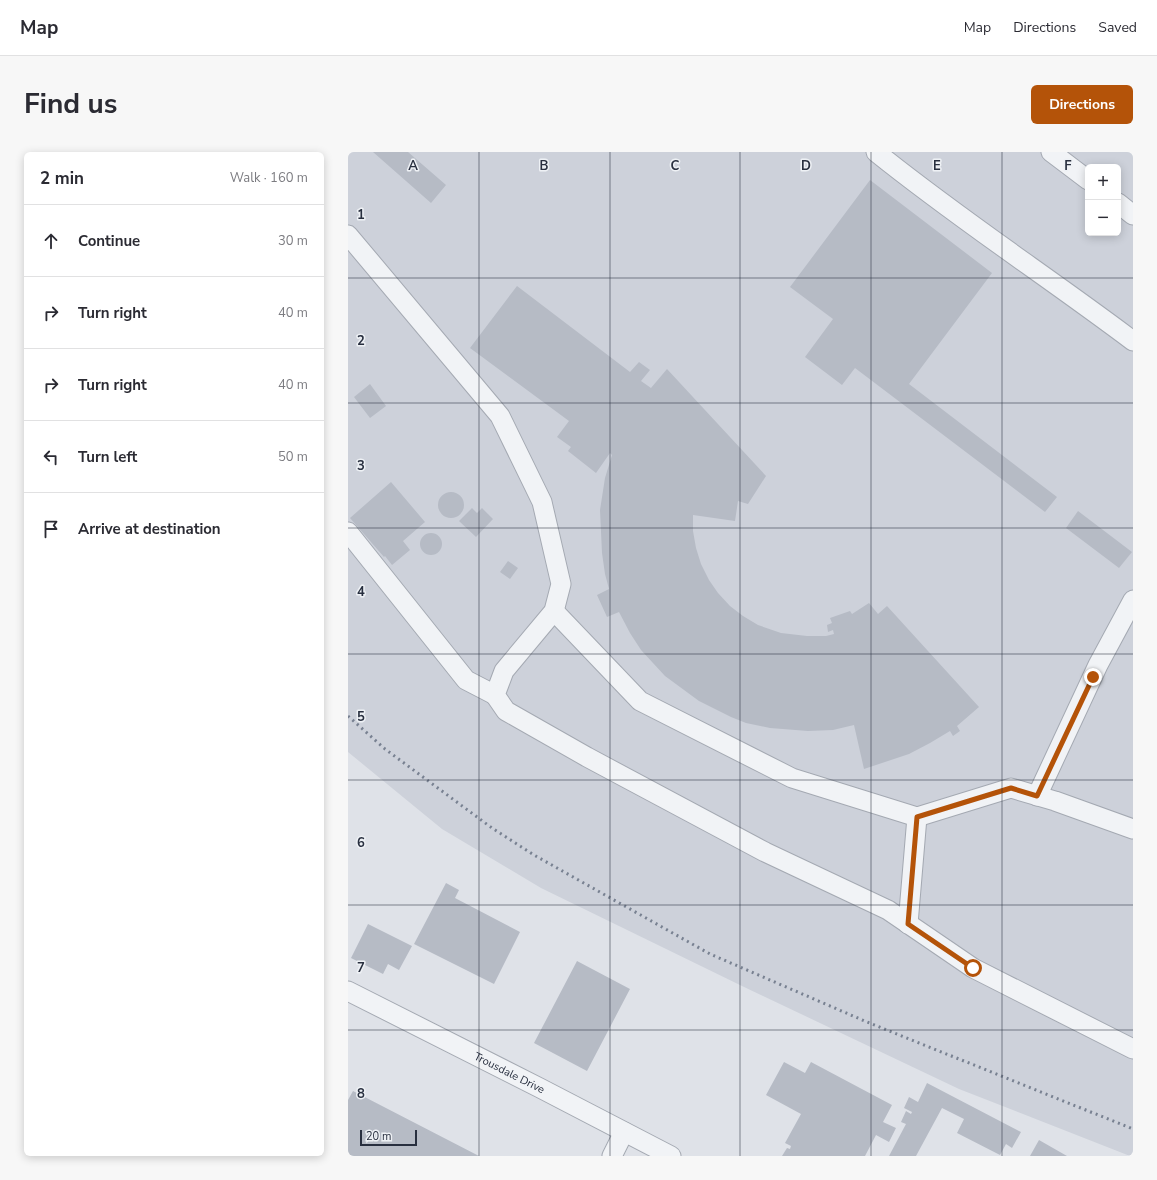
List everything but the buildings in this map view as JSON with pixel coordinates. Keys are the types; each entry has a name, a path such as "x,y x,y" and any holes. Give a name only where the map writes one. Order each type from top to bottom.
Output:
{"street":[{"path":"876,152 911,180 1079,300 1133,341"},
{"path":"1051,152 1085,178"},
{"path":"1121,205 1133,215"},
{"path":"348,235 500,416 542,502 561,584 554,611 504,671 495,695"},
{"path":"348,532 466,680 495,695 506,711 587,757 764,852 888,910 973,968 1133,1049"},
{"path":"1037,796 1098,665 1133,600"},
{"path":"554,611 640,701 792,778 917,817 1011,788 1133,829"},
{"path":"908,924 917,817"},
{"name":"Trousdale Drive","path":"348,991 671,1156"},
{"path":"612,1156 624,1132"}],"shaded area":[{"path":"348,152 1133,152 1133,1156 959,1089 742,986 541,888 442,829 348,752"}],"railway":[{"path":"348,716 385,749 492,828 534,855 710,954 867,1022 1133,1129"}],"route":[{"path":"973,968 908,924 917,817 1011,788 1037,796 1093,677"}]}
